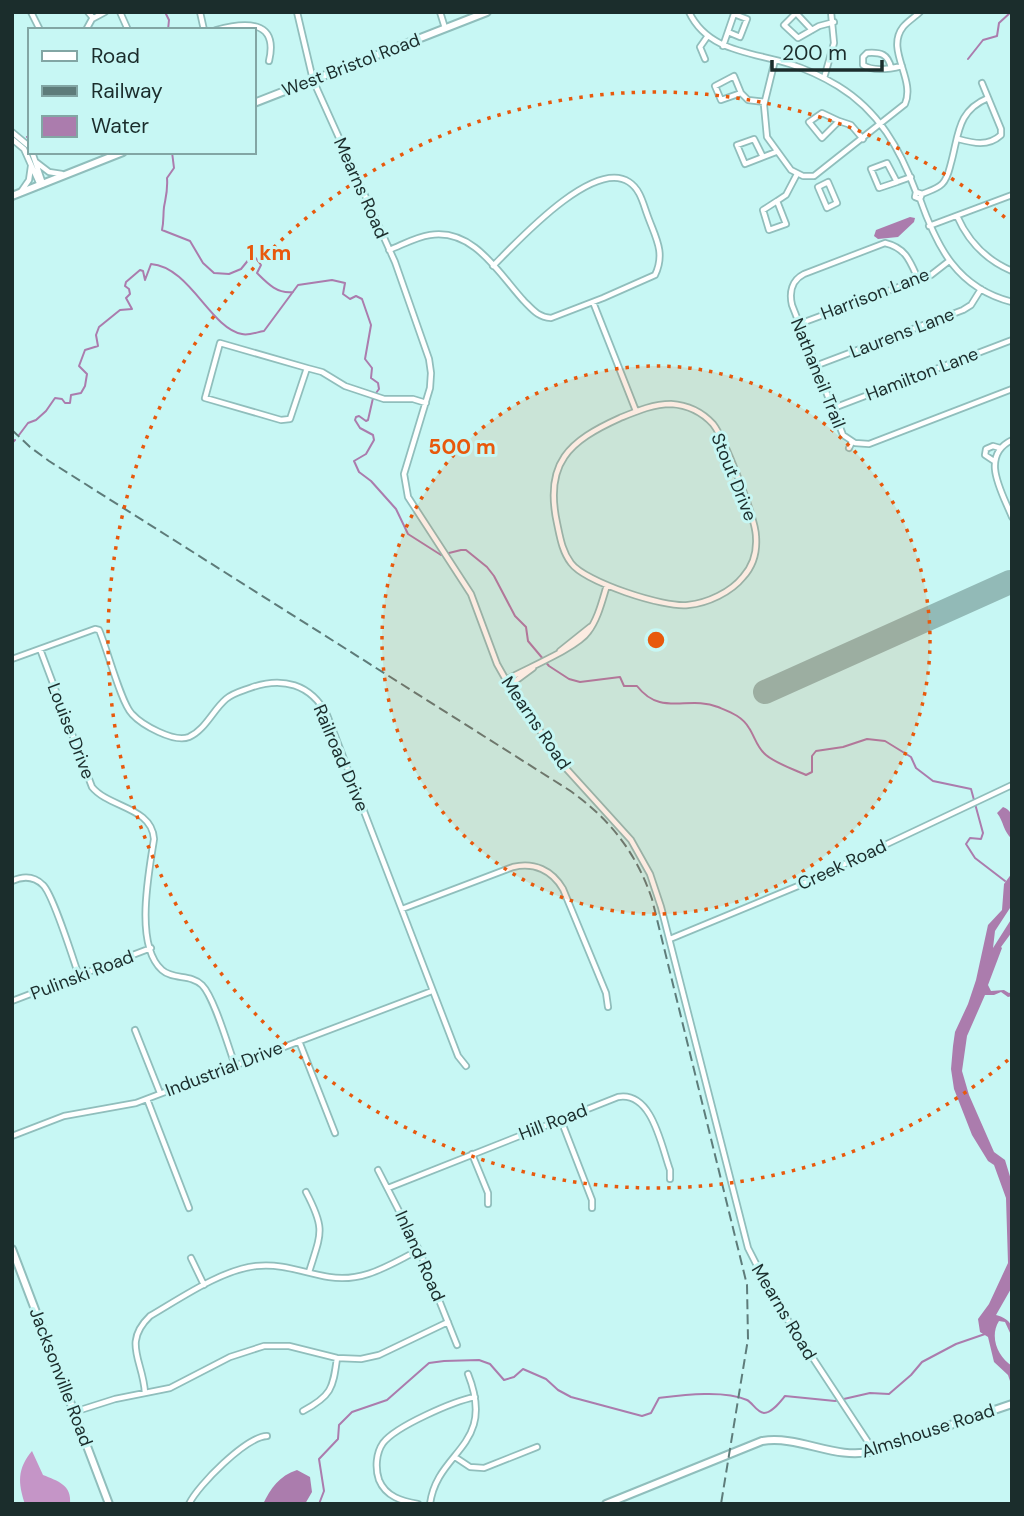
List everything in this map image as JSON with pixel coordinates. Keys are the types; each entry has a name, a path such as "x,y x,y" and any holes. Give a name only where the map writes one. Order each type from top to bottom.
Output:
{"main road":[{"name":"West Bristol Road","path":"256,102 487,12"},
{"path":"12,196 118,154"},
{"name":"Jacksonville Road","path":"12,1250 108,1504"},
{"name":"Almshouse Road","path":"606,1504 762,1441 780,1439 847,1454 874,1451 1012,1404"}],"street":[{"path":"31,12 39,28"},
{"path":"88,12 93,18"},
{"path":"87,28 93,18 105,12"},
{"path":"120,12 127,28"},
{"name":"Mearns Road","path":"297,12 313,79 405,288 429,359 431,380 407,462 404,482 412,504 471,594 498,664 508,682 563,765 621,826 637,848 653,880 748,1248 774,1299 874,1451"},
{"path":"440,12 446,28"},
{"path":"689,12 707,37 723,46 794,65 824,78 858,100 881,124 897,147 919,195 935,241 949,261 981,289 1012,302"},
{"path":"824,78 833,52 834,22 831,12"},
{"path":"775,60 765,102 767,137 790,169 810,177 823,171 901,108 906,101 908,87 897,47 898,36 905,25 920,12"},
{"path":"812,30 796,13 784,25 798,38 834,22"},
{"path":"723,46 734,14 747,19 740,37 728,32"},
{"path":"224,28 240,24 257,26 265,33 270,44 269,61"},
{"path":"705,59 700,47 707,37"},
{"path":"891,68 889,58 883,53 867,52 863,57 864,66 891,68 902,66"},
{"path":"741,93 721,100 715,86 734,76 741,93 748,100 765,102"},
{"path":"958,139 979,144 999,137 1001,129 982,83"},
{"path":"919,195 937,188 947,178 968,110 988,98"},
{"path":"839,121 822,138 809,122 822,113 851,125 863,139"},
{"path":"12,132 28,145"},
{"path":"763,158 754,138 737,145 745,164 763,158 776,152"},
{"path":"12,139 22,146 34,162 49,172 66,174"},
{"path":"32,154 42,184"},
{"path":"20,193 34,162"},
{"path":"897,182 887,163 872,169 879,188 897,182 911,177"},
{"path":"823,171 828,182 837,203 827,208 818,187 828,182"},
{"path":"777,201 786,223 769,230 763,210 786,195 797,174"},
{"path":"389,250 431,235 457,237 470,243 536,313 543,317 558,317 654,275 660,264 660,251 639,192 627,180 616,177 601,181 563,200 493,265"},
{"path":"929,226 1012,195"},
{"path":"957,216 979,250 1012,271"},
{"path":"385,240 401,245"},
{"name":"Nathaneil Trail","path":"918,279 906,254 885,243 804,274 789,286 799,324 841,433 852,442 869,444 1012,389"},
{"name":"Harrison Lane","path":"799,324 934,273 949,261"},
{"name":"Laurens Lane","path":"815,366 963,310 971,305 981,289"},
{"path":"593,302 636,411"},
{"name":"Hamilton Lane","path":"831,409 1012,340"},
{"path":"307,368 293,415 286,421 205,398 220,343 322,372 345,386 384,399 425,402"},
{"name":"Stout Drive","path":"678,404 698,412 713,425 721,437 754,523 756,549 751,566 736,584 719,596 698,604 675,605 607,585 579,572 566,555 554,506 554,485 561,462 580,438 636,411 657,405 678,404"},
{"path":"1012,440 999,449 994,461 996,477 1012,517"},
{"path":"849,448 852,442"},
{"path":"994,461 985,456 986,449 993,446 999,449"},
{"path":"508,682 578,642 588,632 607,585"},
{"name":"Railroad Drive","path":"40,649 95,629 100,632 131,713 169,737 180,739 192,736 233,694 263,683 291,683 314,696 329,719 432,991 458,1056 466,1066"},
{"path":"12,659 40,649"},
{"name":"Louise Drive","path":"40,649 92,788 100,796 141,815 152,827 154,839 144,925 151,948"},
{"name":"Creek Road","path":"670,939 799,886 1012,785"},
{"path":"402,909 513,867 527,864 542,869 552,875 563,888 606,994 608,1007"},
{"path":"12,881 30,878 46,888 79,976"},
{"path":"151,948 159,967 166,973 192,979 204,988 235,1065"},
{"name":"Pulinski Road","path":"12,1001 151,948"},
{"name":"Industrial Drive","path":"12,1136 64,1116 121,1108 432,991"},
{"path":"135,1030 160,1093"},
{"path":"299,1041 335,1133"},
{"name":"Hill Road","path":"388,1188 626,1096 638,1100 650,1115 670,1170 670,1180"},
{"path":"147,1099 189,1208"},
{"path":"561,1120 592,1200 592,1209"},
{"path":"472,1154 488,1193 488,1204"},
{"name":"Inland Road","path":"378,1170 419,1250 457,1345"},
{"path":"306,1192 321,1226 309,1272"},
{"path":"145,1392 135,1344 139,1328 150,1315 204,1286 236,1270 253,1266 286,1266 330,1278 357,1278 383,1269 419,1250"},
{"path":"191,1258 204,1286"},
{"path":"74,1412 115,1399 170,1388 230,1357 264,1346 295,1346 337,1358 361,1359 374,1357 448,1322"},
{"path":"303,1411 328,1395 337,1358"},
{"path":"430,1504 436,1483 472,1430 476,1412 475,1397 468,1374"},
{"path":"418,1504 399,1500 383,1487 377,1468 382,1445 392,1435 449,1404 475,1397"},
{"path":"189,1504 195,1491 253,1438 267,1436"},
{"path":"455,1457 470,1467 480,1469 537,1447"}],"shaded area":[{"path":"32,1451 43,1475 59,1482 69,1492 70,1504 25,1504 20,1476"}],"water":[{"path":"910,217 915,218 914,222 898,237 878,239 874,236 876,230"},
{"path":"1003,807 1012,816 1012,839 997,813"},
{"path":"1012,873 1010,908 995,931 993,948 1012,918 1012,932 1001,947 988,985 991,991 1004,990 1012,992 1012,996 1008,997 1001,992 985,995 967,1036 962,1071 969,1095 994,1152 1005,1160 1012,1183 1012,1287 996,1315 1007,1320 1012,1328 1012,1351 1011,1335 1005,1322 999,1321 995,1340 999,1352 1012,1366 1012,1387 1008,1375 994,1362 988,1337 980,1332 978,1319 989,1304 1008,1263 1006,1198 994,1165 988,1161 972,1135 954,1089 951,1069 955,1032 976,980 988,925 1002,910 1004,884"},
{"path":"297,1470 310,1477 312,1492 305,1504 263,1504 276,1483"}],"waterway":[{"path":"165,12 169,20 168,28"},
{"path":"968,59 983,40 997,36 999,23 1011,12"},
{"path":"172,154 174,168 167,178 162,230 190,241 203,263 214,273 229,274 241,269 250,258 255,257 261,265 257,273 277,290 293,292"},
{"path":"19,435 28,423 46,411 55,398 70,403 71,395 81,393 87,374 79,366 85,350 98,346 96,335 99,327 120,310 132,309 126,298 130,294 125,286 126,282 140,270 143,271 145,280 151,264 177,275 220,321 244,334 264,331 298,285 332,280 345,283 343,294 350,299 356,296 362,299 371,325 365,359 372,368 371,378 378,383 379,389 376,393"},
{"path":"373,398 368,420 359,416 355,420 360,428 373,435 374,440 366,454 354,461 359,472 371,481 396,509 408,534 441,555 466,550 487,567 515,616 526,627 528,641 549,666 569,679 580,682 620,677 624,686 637,686 656,701 718,707 739,717 766,755 806,775 812,772 812,756 816,751 843,747 867,739 885,741 911,757 916,768 933,781 971,789 983,833 981,839 970,838 966,844 975,858 1005,881"},
{"path":"12,443 15,440"},
{"path":"319,1504 324,1491 319,1459 338,1439 339,1425 352,1412 387,1400 429,1363 479,1360 490,1364 504,1380 514,1377 523,1369 546,1379 571,1397 642,1416 651,1413 659,1398 704,1394 738,1397 747,1400 759,1411 767,1413 785,1396 835,1401 870,1393 889,1394 922,1362 956,1344 985,1334"}],"runway":[{"path":"765,692 1010,582"}],"railway":[{"path":"12,430 49,461 569,790 597,812 620,837 638,866 652,899 747,1285 748,1339 721,1504"}]}
